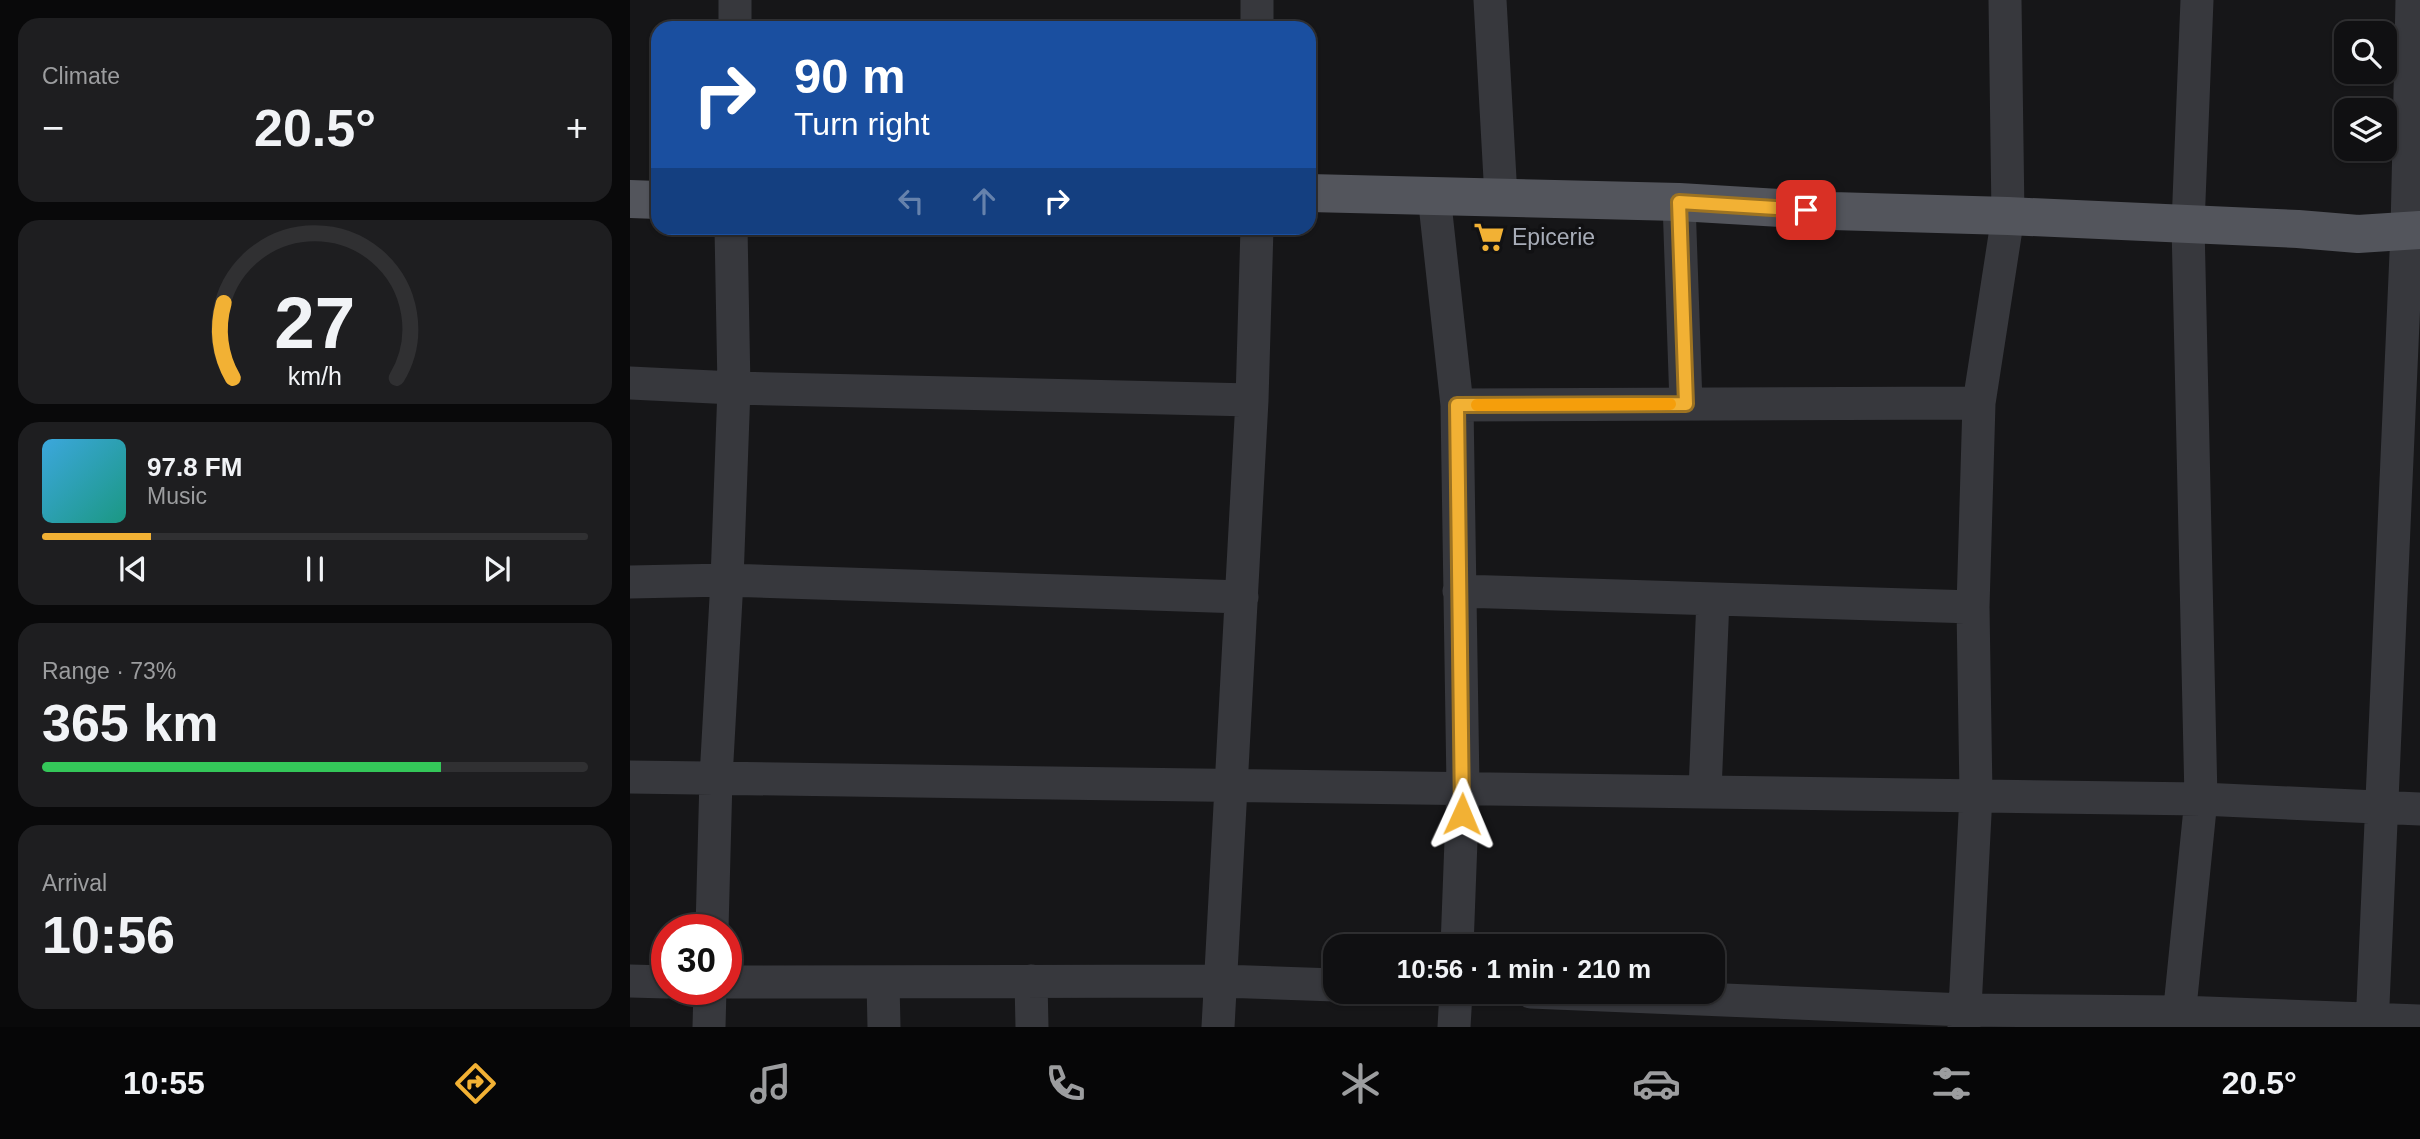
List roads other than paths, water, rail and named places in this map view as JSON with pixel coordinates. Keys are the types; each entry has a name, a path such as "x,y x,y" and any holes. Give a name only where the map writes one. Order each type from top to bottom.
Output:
{"main road":[{"path":"1316,193 1679,202 1832,211 2298,229 2358,234 2414,231"},
{"path":"630,199 651,200"}],"street":[{"path":"735,0 735,21"},
{"path":"1258,0 1258,21"},
{"path":"1490,0 1501,197"},
{"path":"1964,1018 1976,795 1973,607 1979,403 2008,216 2005,0"},
{"path":"2178,1020 2201,799 2189,225 2197,0"},
{"path":"2373,1023 2381,808 2414,231 2412,0"},
{"path":"1434,195 1457,405 1463,788 1457,934"},
{"path":"1679,202 1686,404"},
{"path":"712,914 734,388 731,235"},
{"path":"1219,1027 1252,400 1257,235"},
{"path":"630,383 734,388 1252,400"},
{"path":"1457,405 1979,403"},
{"path":"630,582 727,580 1242,597"},
{"path":"1459,591 1973,607"},
{"path":"1705,791 1713,599"},
{"path":"630,777 2201,799 2420,809"},
{"path":"630,981 651,982"},
{"path":"1031,981 1032,1027"},
{"path":"742,982 1221,981 1323,985"},
{"path":"883,982 884,1027"},
{"path":"1454,1027 1455,1004"},
{"path":"1725,1004 1964,1018 2373,1023 2420,1021"},
{"path":"709,1027 710,1005"}],"place":[{"name":"Epicerie","path":"1489,237"}]}
